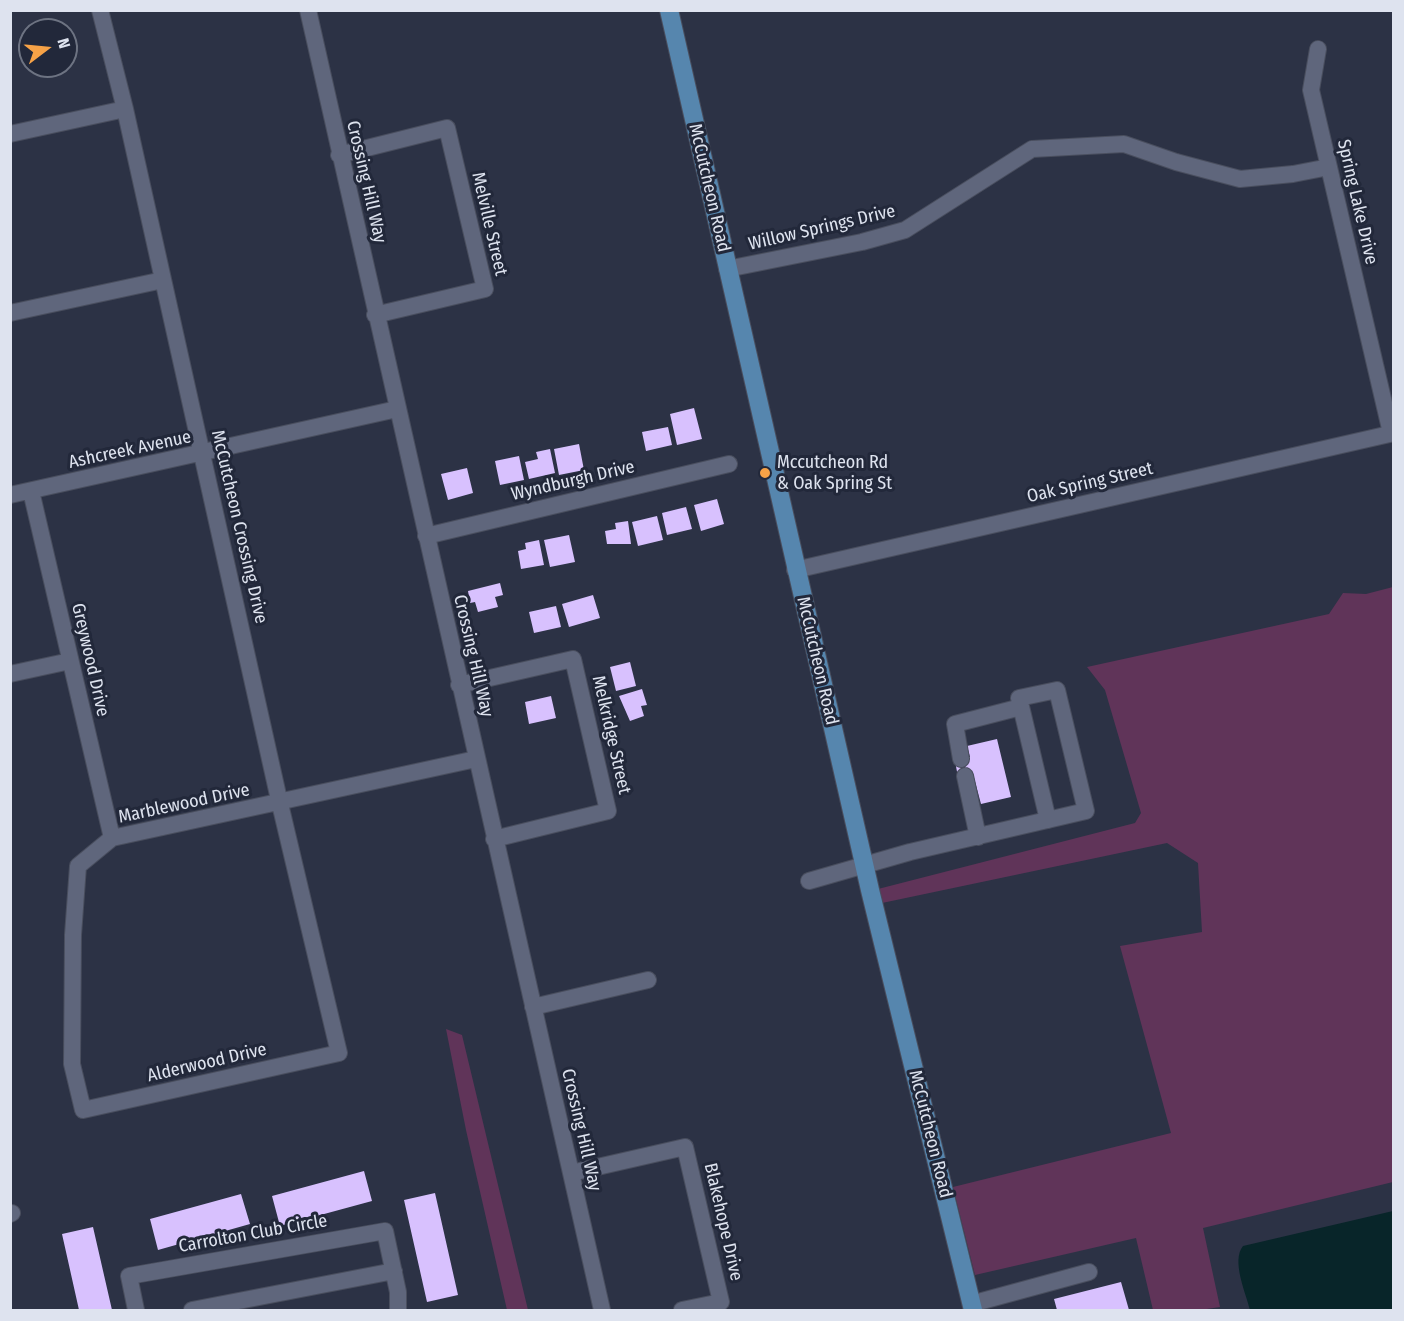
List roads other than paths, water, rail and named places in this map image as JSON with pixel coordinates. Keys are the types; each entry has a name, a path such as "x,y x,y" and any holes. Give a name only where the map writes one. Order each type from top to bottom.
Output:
{"main road":[{"name":"McCutcheon Road","path":"669,10 795,570 972,1307"}],"street":[{"name":"McCutcheon Crossing Drive","path":"100,10 164,280 280,804 339,1053"},
{"name":"Crossing Hill Way","path":"308,10 375,315 602,1311"},
{"name":"Spring Lake Drive","path":"1318,49 1311,90 1392,433"},
{"path":"10,134 125,110"},
{"name":"Melville Street","path":"339,154 447,128 485,289 375,315"},
{"name":"Willow Springs Drive","path":"727,269 862,242 905,230 1032,148 1124,144 1176,162 1240,179 1293,174 1329,167"},
{"path":"10,313 164,280"},
{"name":"Ashcreek Avenue","path":"10,495 203,454 397,409"},
{"name":"Oak Spring Street","path":"795,570 1392,433"},
{"name":"Wyndburgh Drive","path":"426,536 729,464"},
{"name":"Greywood Drive","path":"31,491 112,838"},
{"name":"Melkridge Street","path":"459,685 573,659 608,811 494,839"},
{"path":"10,674 70,661"},
{"path":"809,881 864,865 1086,812 1057,690 1019,698 1048,820"},
{"path":"961,759 955,724 1021,707"},
{"name":"Marblewood Drive","path":"83,1110 72,1065 73,935 78,866 112,838 280,804 476,759"},
{"path":"965,776 978,837"},
{"path":"533,1007 648,980"},
{"name":"Alderwood Drive","path":"83,1110 339,1053"},
{"name":"Blakehope Drive","path":"571,1173 685,1147 721,1302 682,1311"},
{"name":"Carrolton Club Circle","path":"136,1311 129,1276 385,1231 394,1271"},
{"path":"192,1311 394,1271 398,1292 398,1311"},
{"path":"972,1307 1089,1272"}],"place":[{"name":"Mccutcheon Rd & Oak Spring St","path":"765,473"}]}
